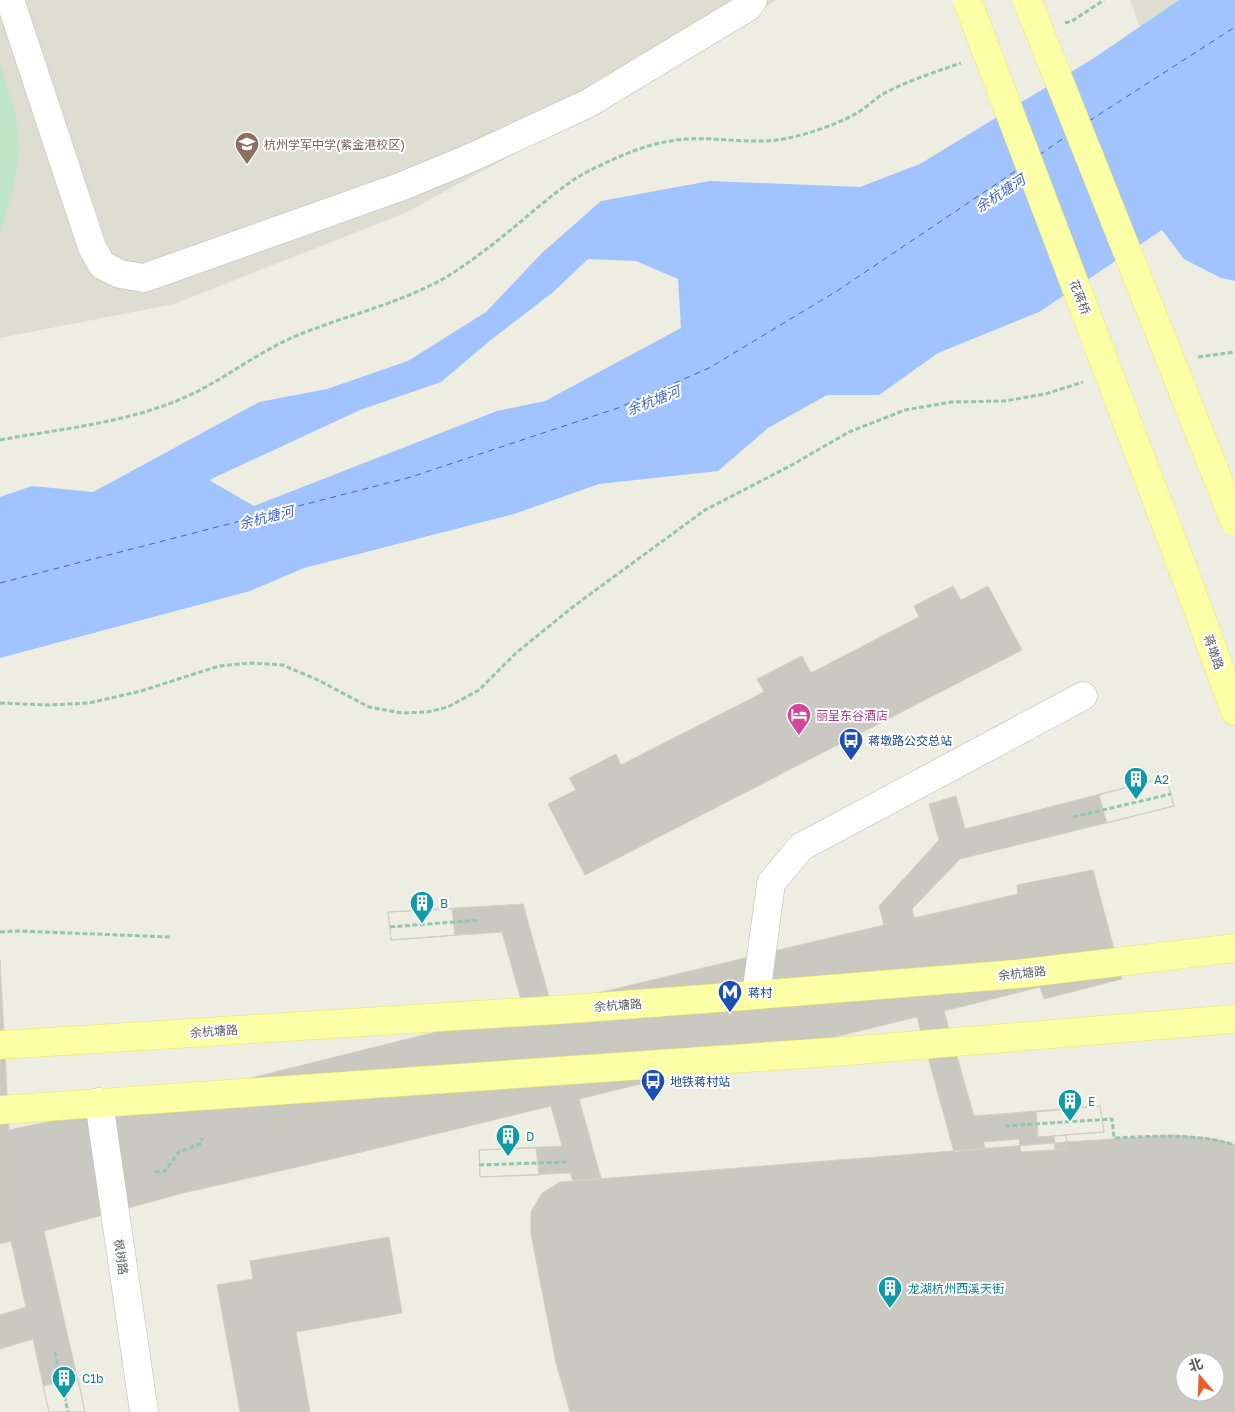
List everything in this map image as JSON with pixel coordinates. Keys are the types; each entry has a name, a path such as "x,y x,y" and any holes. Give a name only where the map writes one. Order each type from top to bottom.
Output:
{"main road":[{"name":"花蒋桥","path":"967,0 1192,593"},
{"path":"1027,0 1235,522"},
{"name":"蒋墩路","path":"1192,593 1235,711"},
{"name":"余杭塘路","path":"0,1045 571,1009 756,995 1017,974 1235,948"},
{"path":"0,1110 836,1052 1235,1019"}],"street":[{"path":"10,0 92,248 102,265 120,274 144,278 400,186 477,155 587,104 748,7 753,0"},
{"path":"756,995 771,883 801,847 1083,696"},
{"name":"枫树路","path":"99,1102 144,1412"}],"path":[{"path":"1064,24 1104,0"},
{"path":"0,440 140,414 167,404 216,381 260,354 296,336 412,295 448,276 484,252 573,178 622,155 656,144 687,139 763,140 790,138 821,128 856,113 882,95 916,79 968,60"},
{"path":"1197,357 1235,352"},
{"path":"0,703 48,705 89,702 141,691 219,666 251,663 284,665 320,681 368,707 402,713 427,712 448,707 479,690 516,653 574,606 705,510 790,466 849,432 905,410 952,402 1004,401 1045,394 1090,380"},
{"path":"1073,817 1171,794"},
{"path":"390,927 480,920"},
{"path":"0,932 19,931 170,937"},
{"path":"1005,1126 1112,1118 1114,1138 1174,1135 1216,1139 1235,1144"},
{"path":"155,1172 164,1171 179,1152 202,1143 202,1138"},
{"path":"479,1165 567,1162"},
{"path":"55,1352 68,1412"}],"shaded area":[{"name":"杭州学军中学(紫金港校区)","path":"0,0 777,0 584,116 405,213 174,304 0,338"},
{"path":"1130,0 1179,0 1140,27"}],"green space":[{"path":"0,64 15,110 20,149 14,187 0,233"}],"water":[{"name":"余杭塘河","path":"1179,0 1235,0 1235,281 1221,278 1184,259 1162,230 1039,312 938,353 879,395 827,395 768,428 718,471 599,484 514,514 304,568 250,591 0,658 0,497 32,486 93,492 259,402 327,389 408,361 486,312 542,253 601,201 710,181 860,187 920,164 1094,58","holes":["588,259 636,261 678,279 681,328 545,401 497,411 254,506 209,480 360,410 441,382 492,339 552,293"]}],"building":[{"path":"953,586 961,600 988,586 1022,650 585,875 548,804 576,790 569,778 616,754 621,765 764,692 757,679 802,656 811,673 919,617 914,606"},
{"name":"蒋村","path":"1166,777 1174,806 960,859 912,909 914,918 1018,894 1017,885 1093,870 1122,979 1044,999 1040,987 944,1011 974,1116 1100,1106 1104,1132 1066,1135 1068,1149 1021,1152 1019,1139 983,1142 985,1148 954,1152 917,1017 579,1099 601,1178 573,1181 570,1173 480,1177 479,1150 562,1146 551,1106 179,1194 44,1231 85,1412 49,1412 33,1339 0,1349 0,1315 26,1307 11,1241 0,1244 0,959 9,1130 215,1087 524,1010 502,932 391,940 388,912 523,904 551,1004 884,925 879,906 939,840 929,804 956,796 965,829"},
{"name":"A2","path":"1166,777 1174,806 1107,823 1099,795"},
{"name":"B","path":"452,909 455,935 391,940 388,912"},
{"name":"E","path":"1100,1106 1104,1132 1038,1137 1036,1112"},
{"path":"1066,1135 1068,1149 1055,1150 1054,1136"},
{"name":"龙湖杭州西溪天街","path":"1174,1135 1216,1139 1235,1145 1235,1412 570,1412 556,1363 531,1234 531,1212 542,1193 560,1182"},
{"name":"D","path":"536,1148 539,1175 480,1177 479,1150"},
{"path":"389,1237 402,1313 296,1332 310,1412 240,1412 217,1285 253,1279 250,1261"},
{"name":"C1b","path":"78,1378 85,1412 49,1412 43,1386"}],"ferry route":[{"path":"1089,121 1235,27"},
{"path":"1039,155 1067,136"},
{"path":"0,583 411,477 618,408 709,368 837,291 1017,170"}],"place":[{"name":"杭州学军中学(紫金港校区)","path":"247,165"},
{"name":"丽呈东谷酒店","path":"799,736"},
{"name":"蒋墩路公交总站","path":"851,761"},
{"name":"A2","path":"1136,800"},
{"name":"B","path":"422,924"},
{"name":"蒋村","path":"730,1013"},
{"name":"地铁蒋村站","path":"653,1102"},
{"name":"E","path":"1070,1122"},
{"name":"D","path":"508,1157"},
{"name":"龙湖杭州西溪天街","path":"890,1309"},
{"name":"C1b","path":"64,1399"}]}
